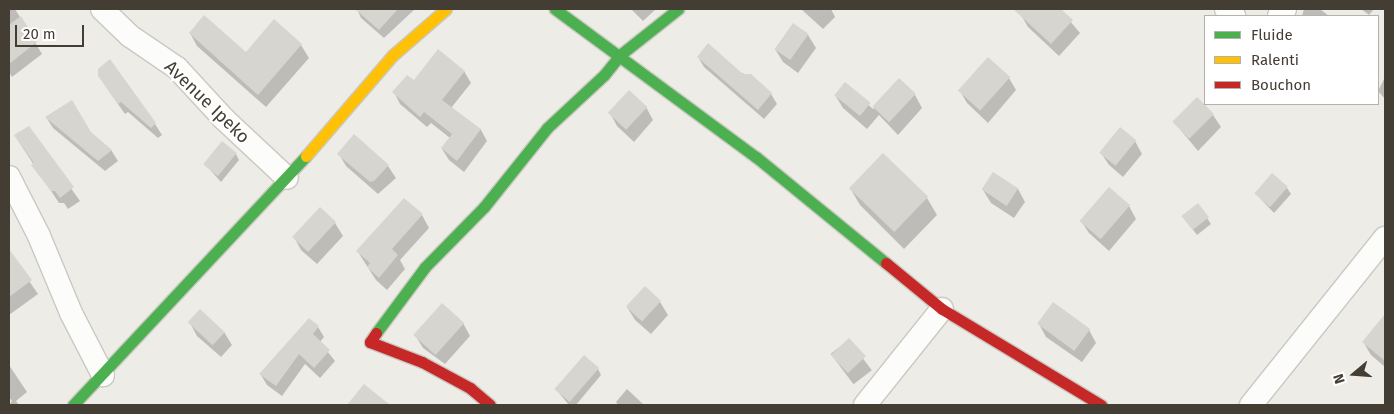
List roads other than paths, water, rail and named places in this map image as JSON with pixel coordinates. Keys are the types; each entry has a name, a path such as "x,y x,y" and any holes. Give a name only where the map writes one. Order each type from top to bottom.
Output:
{"street":[{"name":"Avenue Ipeko","path":"102,9 130,36 177,68 287,178"},
{"path":"72,405 103,375 287,178 393,55 446,9"},
{"path":"556,9 756,157 942,309 1101,405"},
{"path":"490,405 470,388 422,362 370,342 426,267 484,207 547,128 604,75 620,55 678,9"},
{"path":"9,177 39,236 70,313 103,375"},
{"path":"1251,405 1385,238"},
{"path":"865,405 942,309"}]}
